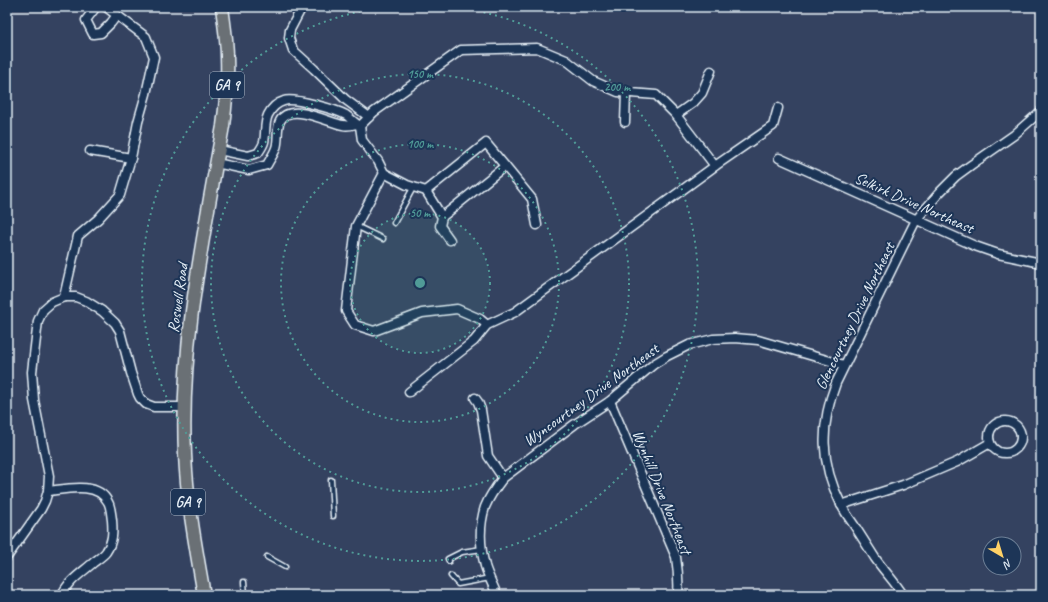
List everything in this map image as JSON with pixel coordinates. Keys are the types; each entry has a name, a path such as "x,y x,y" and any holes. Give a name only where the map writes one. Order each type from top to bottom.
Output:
{"main road":[{"name":"Roswell Road","path":"204,595 188,501 184,407 192,308 226,102 226,36 222,7"}],"street":[{"path":"96,7 86,20 93,34 100,33 117,15"},
{"path":"64,298 78,236 98,219 120,195 131,158 154,57 146,37 106,7"},
{"path":"302,7 290,30 289,38 293,50 346,100 369,117"},
{"path":"216,163 249,170 267,164 276,148 280,121 288,114 305,113 344,125 358,125 460,50 537,48 566,60 593,81 618,92 656,95 676,115 715,166"},
{"path":"676,115 702,93 711,71"},
{"path":"625,122 626,93"},
{"path":"219,150 248,156 258,153 263,144 265,124 268,115 274,107 284,100 292,100 330,108 346,115 358,125 362,140 378,161 384,173 413,188 426,191 442,217"},
{"path":"409,392 474,341 487,325 514,312 715,166 773,126 778,108"},
{"name":"Glencourtney Drive Northeast","path":"903,595 876,559 841,505 833,488 825,455 824,435 830,399 844,365 916,220 956,176 1014,135 1041,111"},
{"path":"426,191 486,142 532,199 537,226"},
{"path":"90,151 131,158"},
{"name":"Selkirk Drive Northeast","path":"779,158 975,246 998,254 1041,262"},
{"path":"450,240 440,226 442,217 505,166"},
{"path":"384,173 356,226 346,311 355,325 374,331 422,313 457,309 480,319 487,325"},
{"path":"7,557 42,509 46,501 48,490 49,476 34,400 32,372 38,321 43,310 52,302 64,298 76,297 86,301 102,312 120,331 131,373 140,398 146,404 154,407 184,407"},
{"name":"Wyncourtney Drive Northeast","path":"497,595 485,566 482,549 481,524 485,507 490,496 503,478 575,424 610,401 654,364 689,345 713,339 735,338 758,340 844,365"},
{"path":"475,398 481,410 488,456 503,478"},
{"name":"Wynhill Drive Northeast","path":"610,401 676,557 679,585 678,595"},
{"path":"841,505 903,485 957,462 990,443"},
{"path":"48,490 85,488 100,492 106,497 109,503 113,529 111,542 105,554 67,585 62,595"}],"lane":[{"path":"394,223 413,188"},
{"path":"356,226 383,239"},
{"path":"331,480 333,516"},
{"path":"449,561 448,559 462,552 482,549"},
{"path":"267,557 285,567"},
{"path":"451,576 458,584 490,578"},
{"path":"244,582 245,595"}]}
